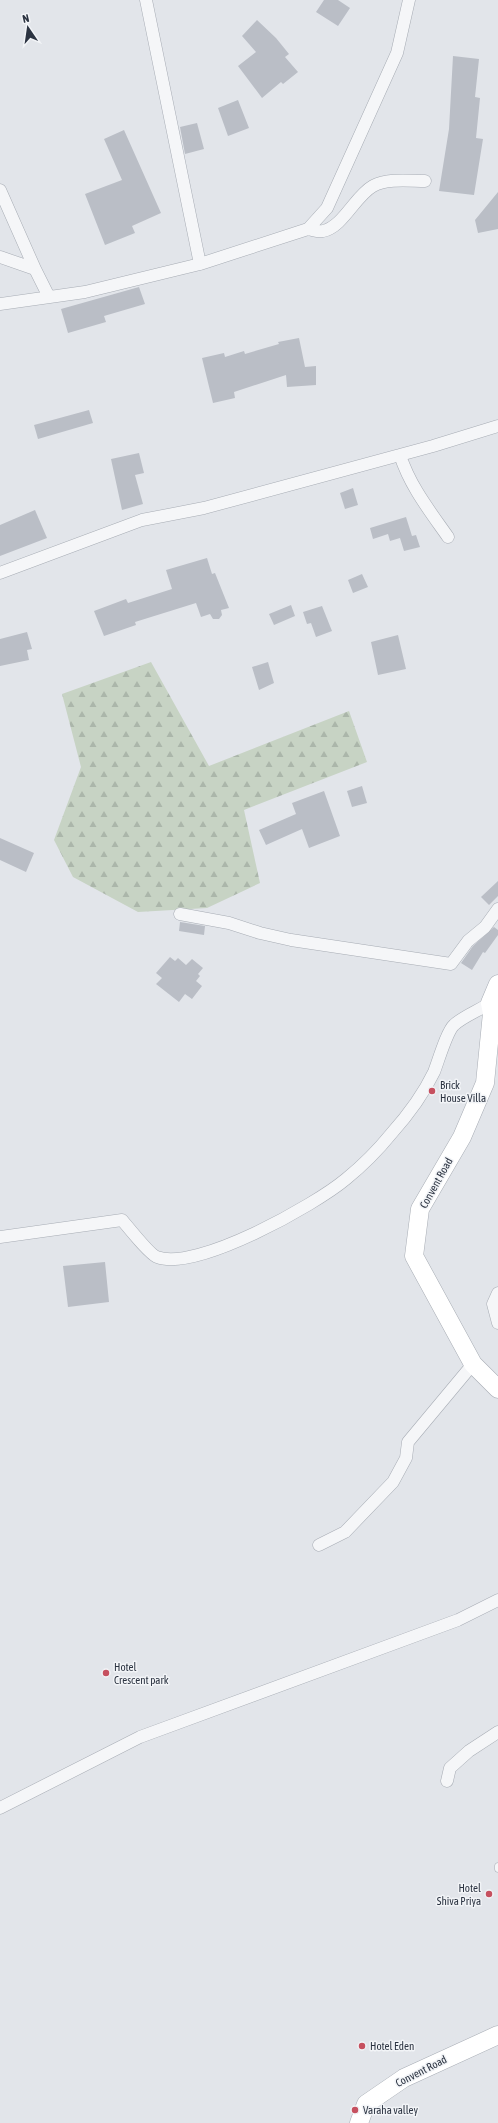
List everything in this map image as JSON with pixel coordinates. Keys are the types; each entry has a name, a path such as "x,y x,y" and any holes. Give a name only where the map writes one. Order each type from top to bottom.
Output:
{"main road":[{"name":"Convent Road","path":"498,984 490,1004 492,1013 485,1083 462,1137 420,1209 414,1256 472,1364 498,1389"},
{"name":"Convent Road","path":"359,2123 366,2104 404,2078 498,2035"}],"street":[{"path":"146,0 200,264"},
{"path":"308,229 327,208 391,67 397,53 409,0"},
{"path":"0,304 85,292 200,264 308,229 323,231 336,225 360,196 374,185 403,180 425,181"},
{"path":"0,190 49,297"},
{"path":"0,257 35,269"},
{"path":"0,572 142,520 204,508 400,455 498,426"},
{"path":"400,455 406,474 416,492 448,537"},
{"path":"180,914 229,923 260,933 298,941 450,964 468,941 485,927 498,909"},
{"path":"0,1237 122,1220 155,1257 168,1260 182,1259 219,1248 268,1226 308,1206 346,1179 391,1135 418,1101 433,1073 453,1025 490,1004"},
{"path":"498,1293 493,1304 498,1323"},
{"path":"319,1545 345,1532 392,1482 406,1458 408,1442 472,1364"},
{"path":"2,1806 140,1737 458,1620 498,1600"},
{"path":"446,1782 450,1768 469,1751 498,1732"}],"green space":[{"path":"151,662 209,766 349,711 367,762 244,810 260,883 207,908 138,912 73,877 54,840 81,767 62,694"}],"building":[{"path":"324,0 338,0 350,8 338,26 316,12"},
{"path":"257,20 276,38 289,54 285,57 298,72 283,84 281,82 262,98 238,66 256,52 242,36"},
{"path":"453,56 479,59 475,97 480,98 476,138 483,139 474,195 439,191 449,129"},
{"path":"238,100 249,128 228,136 218,108"},
{"path":"197,123 204,149 185,154 180,127"},
{"path":"124,130 161,213 132,226 135,233 105,245 85,194 122,180 104,139"},
{"path":"498,192 498,229 478,233 475,220"},
{"path":"139,287 145,304 104,316 106,322 68,333 61,309"},
{"path":"299,338 305,367 316,366 316,385 287,387 286,375 234,392 235,398 213,403 202,358 224,353 225,357 244,351 245,354 279,344 278,342"},
{"path":"89,410 93,423 38,439 34,425"},
{"path":"139,453 144,473 135,475 143,504 122,510 111,459"},
{"path":"353,488 358,505 345,509 340,493"},
{"path":"35,510 47,538 0,556 0,525"},
{"path":"406,517 412,536 416,535 420,547 404,551 400,538 390,541 388,534 373,539 370,528"},
{"path":"207,558 212,574 215,573 229,608 221,610 222,615 219,619 213,619 210,614 201,617 196,603 135,622 136,625 104,636 94,611 126,599 128,603 172,589 166,570"},
{"path":"362,574 368,587 353,593 348,580"},
{"path":"291,605 295,616 274,625 269,614"},
{"path":"322,606 332,631 316,637 311,623 307,624 303,612"},
{"path":"27,632 32,649 27,650 29,660 0,666 0,639"},
{"path":"398,635 406,669 378,675 371,642"},
{"path":"268,662 274,683 259,690 252,667"},
{"path":"362,786 367,803 352,807 347,791"},
{"path":"324,791 340,836 309,848 302,829 266,845 259,830 296,814 292,803"},
{"path":"0,838 34,853 26,872 0,860"},
{"path":"498,881 498,896 489,905 481,897"},
{"path":"180,922 205,926 204,935 179,931"},
{"path":"494,927 498,930 498,935 485,953 483,952 472,970 461,963 473,946"},
{"path":"170,957 175,961 178,958 186,965 192,959 203,968 198,974 200,976 196,981 202,986 192,999 185,994 179,1002 156,984 162,978 156,973"},
{"path":"105,1262 109,1302 68,1307 63,1266"}],"place":[{"name":"Brick House Villa","path":"432,1091"},
{"name":"Hotel Crescent park","path":"106,1673"},
{"name":"Hotel Shiva Priya","path":"489,1894"},
{"name":"Hotel Eden","path":"362,2046"},
{"name":"Varaha valley","path":"355,2110"}]}
